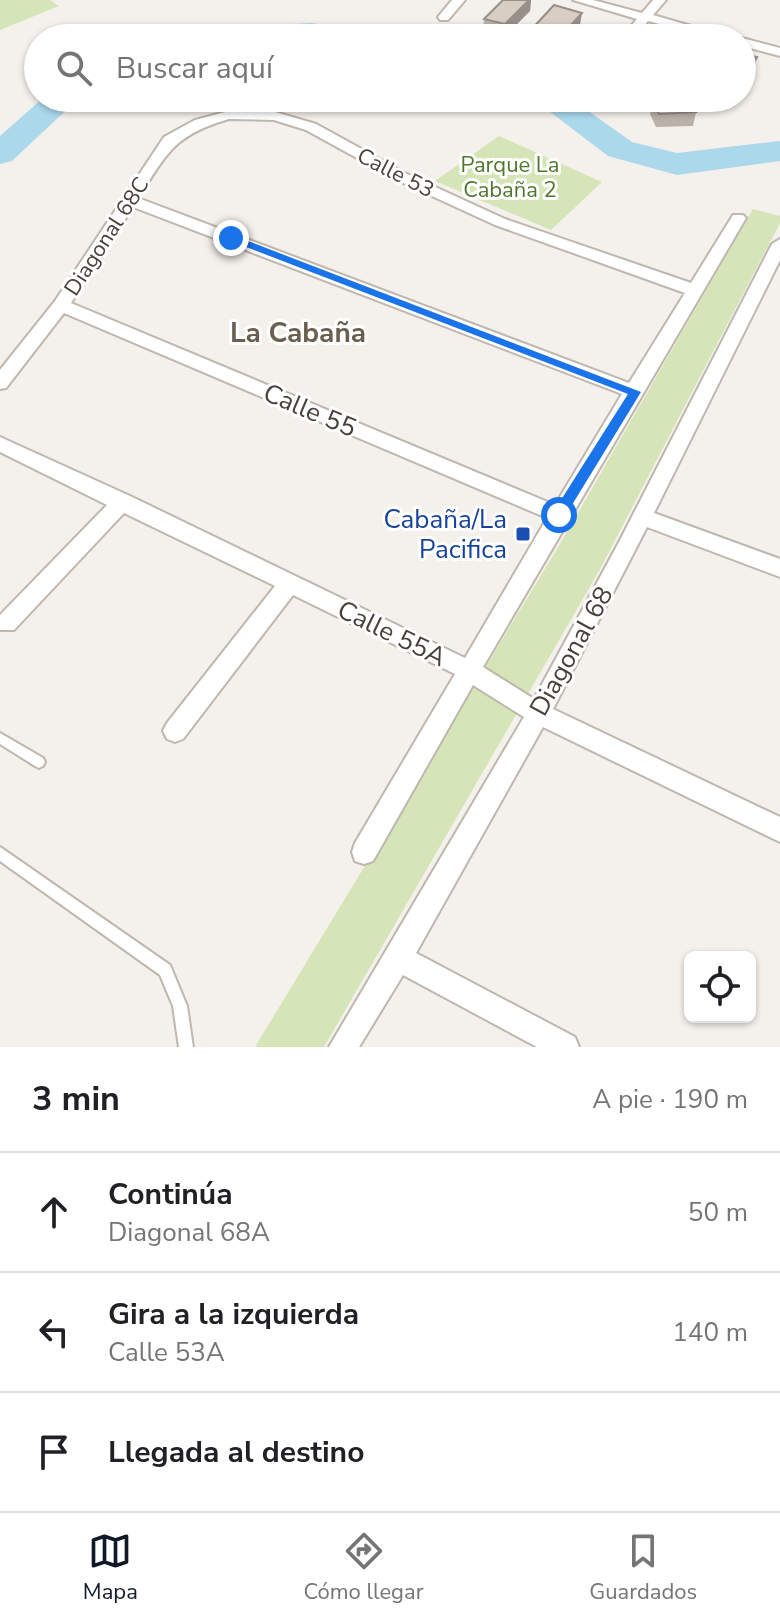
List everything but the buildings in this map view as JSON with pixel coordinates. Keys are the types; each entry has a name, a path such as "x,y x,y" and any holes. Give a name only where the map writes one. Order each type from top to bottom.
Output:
{"street":[{"path":"444,17 459,0"},
{"path":"579,0 672,24"},
{"path":"639,24 660,0"},
{"path":"756,46 780,52"},
{"name":"Diagonal 68C","path":"0,383 61,305 169,140 200,123 229,115"},
{"name":"Calle 53","path":"229,115 275,116 311,127 402,177 500,222 697,291"},
{"path":"129,200 635,392"},
{"path":"364,852 559,515 697,291 738,218"},
{"name":"Diagonal 68","path":"343,1047 400,959 644,517 780,244"},
{"name":"Calle 55","path":"61,305 559,515"},
{"name":"Calle 55A","path":"0,444 468,670 537,713 780,830"},
{"path":"6,623 123,501"},
{"path":"644,517 780,568"},
{"path":"175,731 289,584"},
{"path":"400,959 565,1047"}],"lane":[{"path":"0,738 39,762"},
{"path":"0,853 165,970 180,1006 186,1047"}],"green space":[{"path":"0,0 50,0 59,6 0,30"},
{"name":"Parque La Cabaña 2","path":"499,136 602,182 551,230 435,181"},
{"path":"753,209 780,216 780,223 599,571 324,1047 255,1047 560,544"}],"waterway":[{"path":"0,154 47,112"},
{"path":"568,112 620,149 677,164 780,151"}],"place":[{"name":"Cabaña/La Pacifica","path":"523,534"}],"district":[{"name":"La Cabaña","path":"298,332"}],"route":[{"path":"231,238 635,392 559,515"}]}
